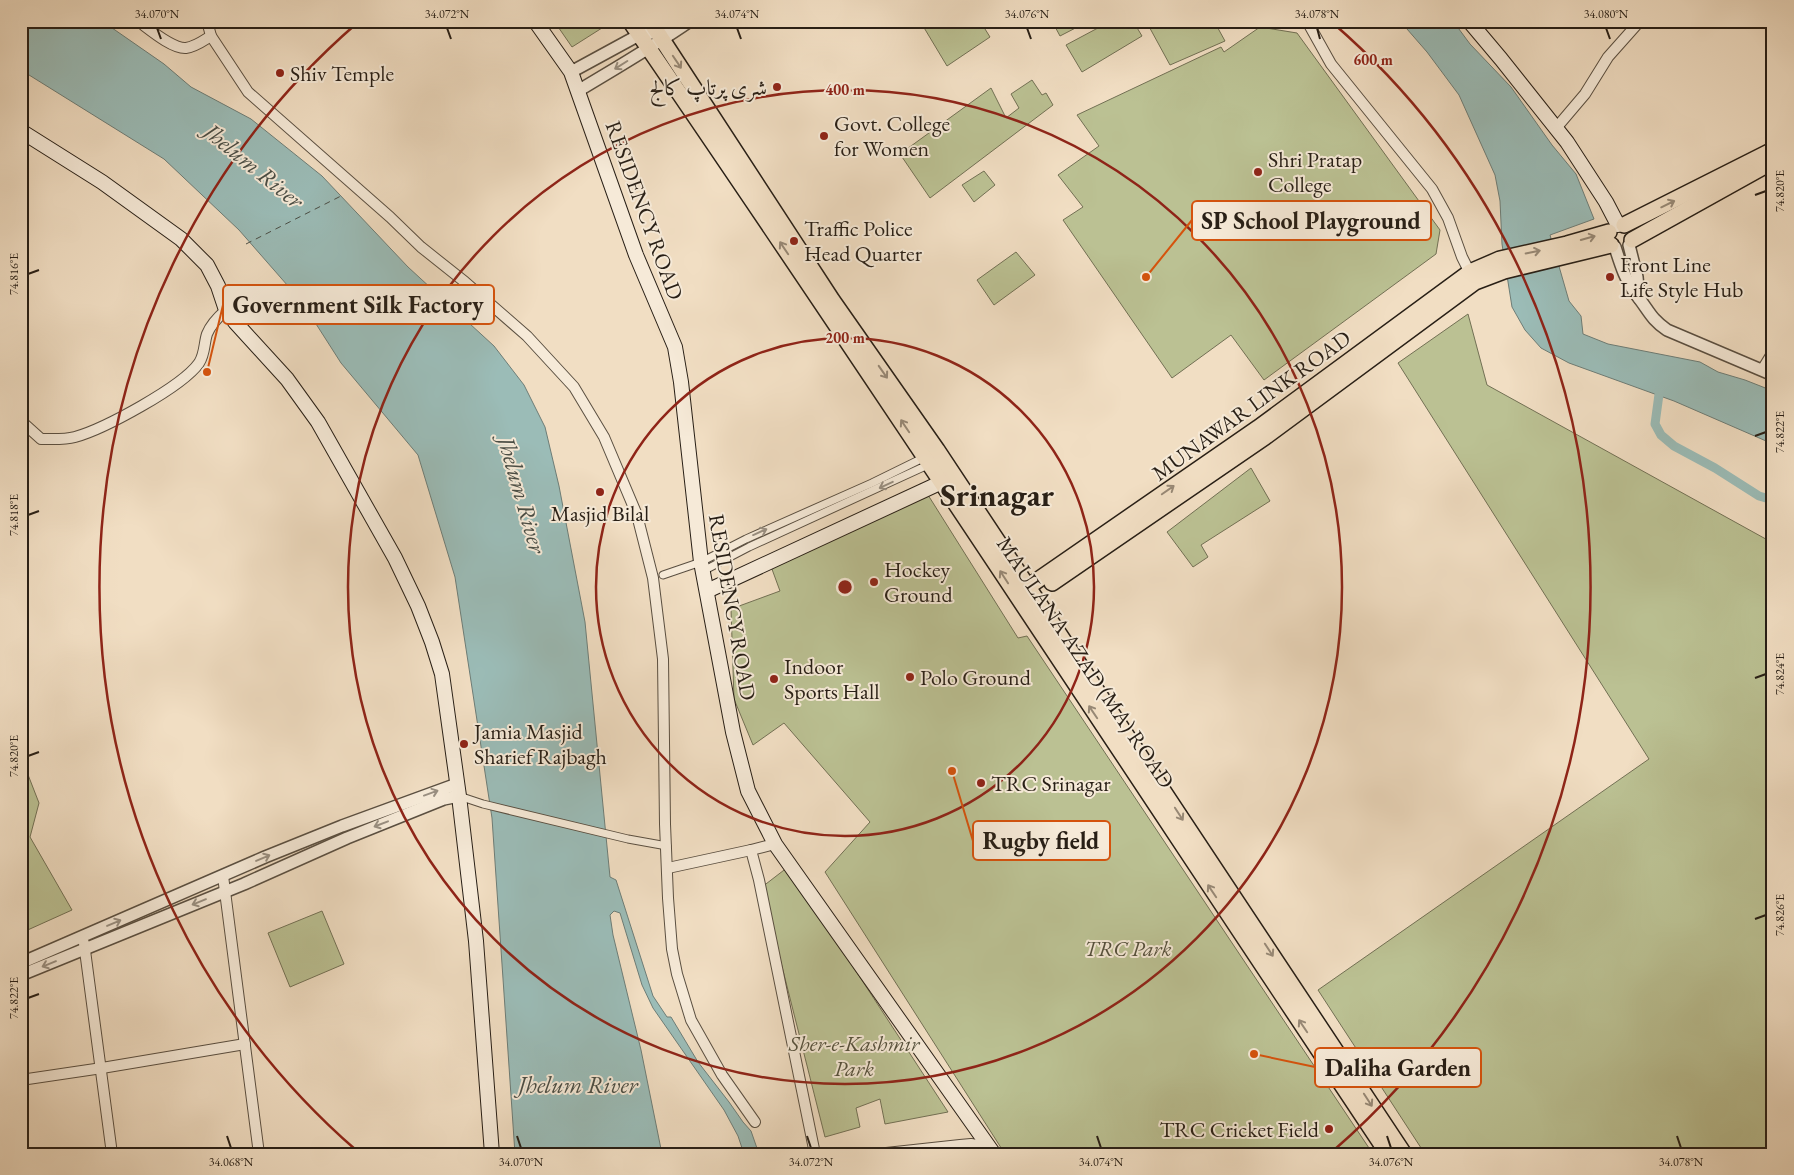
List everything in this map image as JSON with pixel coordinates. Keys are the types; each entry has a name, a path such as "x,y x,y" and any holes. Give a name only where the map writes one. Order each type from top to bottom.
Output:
{"main road":[{"name":"RESIDENCY ROAD","path":"535,21 571,72 636,255 675,347 681,382 702,566 733,732 748,791 776,844 992,1151"},
{"name":"MAULANA AZAD (MA) ROAD","path":"630,21 942,482 1024,595 1404,1154"},
{"path":"1469,21 1502,58 1557,127 1592,181 1602,211 1618,236"},
{"name":"MAULANA AZAD (MA) ROAD","path":"656,31 832,300 931,442 1024,595 1388,1154"},
{"path":"21,132 102,182 181,240 207,265 218,286 226,310 287,379 318,422 395,558 418,606 442,674 458,790 476,940 492,1154"},
{"path":"1618,236 1773,150"},
{"path":"1618,236 1773,161"},
{"name":"MUNAWAR LINK ROAD","path":"1024,595 1472,277 1502,265 1618,236"},
{"path":"707,591 942,482"}],"street":[{"path":"138,21 172,45 184,48 195,46 211,36"},
{"path":"207,21 211,36 248,92 422,247 527,336 574,387 604,437 637,515 658,577 663,659 668,868 672,949 677,974 691,1020 722,1075 755,1122"},
{"path":"571,72 639,35 656,31 676,31 690,21"},
{"path":"1307,21 1331,64 1432,189 1448,218 1462,257 1472,277"},
{"path":"1557,127 1585,94 1608,57 1640,21"},
{"path":"578,91 648,47 656,31"},
{"path":"1618,236 1637,277 1639,298 1649,315 1666,330 1773,375"},
{"path":"21,421 41,439 74,438 104,426 169,389 194,370 201,360 207,334 211,326 226,310"},
{"path":"1762,370 1773,352"},
{"path":"658,577 702,566 749,547 928,460"},
{"path":"21,963 316,836 444,799 458,790 483,804 628,839 667,846"},
{"path":"21,975 347,838 398,812"},
{"path":"668,868 776,844"},
{"path":"751,850 759,880 815,1154"},
{"path":"224,876 259,1154"},
{"path":"83,937 112,1154"},
{"path":"21,1080 245,1044"},
{"path":"877,1154 971,1144 992,1151"}],"green space":[{"path":"554,21 613,21 572,47"},
{"path":"920,21 980,21 990,37 947,66"},
{"path":"1052,21 1089,21 1060,36"},
{"path":"1111,21 1133,21 1142,36 1082,72 1066,45"},
{"path":"1146,21 1214,21 1225,41 1170,65"},
{"name":"Shri Pratap College","path":"1260,27 1297,33 1440,230 1436,254 1264,380 1231,335 1172,378 1063,220 1083,207 1058,175 1099,146 1077,115 1221,47 1224,52"},
{"path":"1032,80 1042,95 1046,93 1053,105 930,198 900,154 991,88 1006,118 1019,108 1011,94"},
{"path":"984,171 995,185 974,202 962,185"},
{"path":"1016,252 1035,275 994,305 977,280"},
{"path":"1468,314 1487,385 1773,543 1773,1154 1425,1154 1318,990 1649,759 1398,363"},
{"path":"1251,468 1270,501 1201,545 1208,557 1193,567 1167,532"},
{"name":"TRC Srinagar","path":"923,487 1018,638 1027,636 1373,1154 1005,1154 825,872 870,822 784,723 753,745 734,699 731,609 780,591 769,561"},
{"path":"21,764 25,767 39,803 30,837 72,910 21,933"},
{"name":"Sher-e-Kashmir Park","path":"788,867 948,1112 885,1124 880,1099 856,1108 860,1127 825,1137 762,887"},
{"path":"322,911 344,964 290,987 268,933"}],"water":[{"name":"Jhelum River","path":"21,21 102,21 164,64 191,87 251,119 322,176 408,267 494,346 524,385 545,427 559,486 585,622 610,877 616,880 653,996 667,1017 671,1017 698,1062 751,1131 759,1154 744,1154 738,1136 724,1110 653,1008 642,985 620,913 614,911 610,915 613,935 641,1050 662,1154 515,1154 492,818 455,577 418,455 341,363 302,302 239,230 164,159 21,70"},
{"path":"1400,21 1453,21 1470,44 1511,87 1552,145 1576,174 1594,219 1550,235 1569,301 1581,316 1583,334 1608,344 1700,362 1718,372 1773,391 1773,444 1674,401 1569,363 1541,348 1525,330 1512,307 1502,244 1500,201 1495,175 1459,95 1427,52"}],"waterway":[{"path":"1660,387 1655,424 1661,435 1674,446 1715,468 1759,496 1773,500"}],"ferry route":[{"path":"246,244 341,196"}],"place":[{"name":"Shiv Temple","path":"280,73"},
{"name":"شری پرتاپ کالج","path":"777,87"},
{"name":"Govt. College for Women","path":"824,136"},
{"name":"Shri Pratap College","path":"1258,172"},
{"name":"Traffic Police Head Quarter","path":"794,241"},
{"name":"SP School Playground","path":"1146,277"},
{"name":"Front Line Life Style Hub","path":"1610,277"},
{"name":"Government Silk Factory","path":"207,372"},
{"name":"Masjid Bilal","path":"600,492"},
{"name":"Hockey Ground","path":"874,582"},
{"name":"Polo Ground","path":"910,677"},
{"name":"Indoor Sports Hall","path":"774,679"},
{"name":"Jamia Masjid Sharief Rajbagh","path":"464,744"},
{"name":"Rugby field","path":"952,771"},
{"name":"TRC Srinagar","path":"981,783"},
{"name":"Daliha Garden","path":"1254,1054"},
{"name":"TRC Cricket Field","path":"1329,1129"}],"district":[{"name":"Srinagar","path":"997,495"}],"park label":[{"name":"TRC Park","path":"1128,948"}]}
